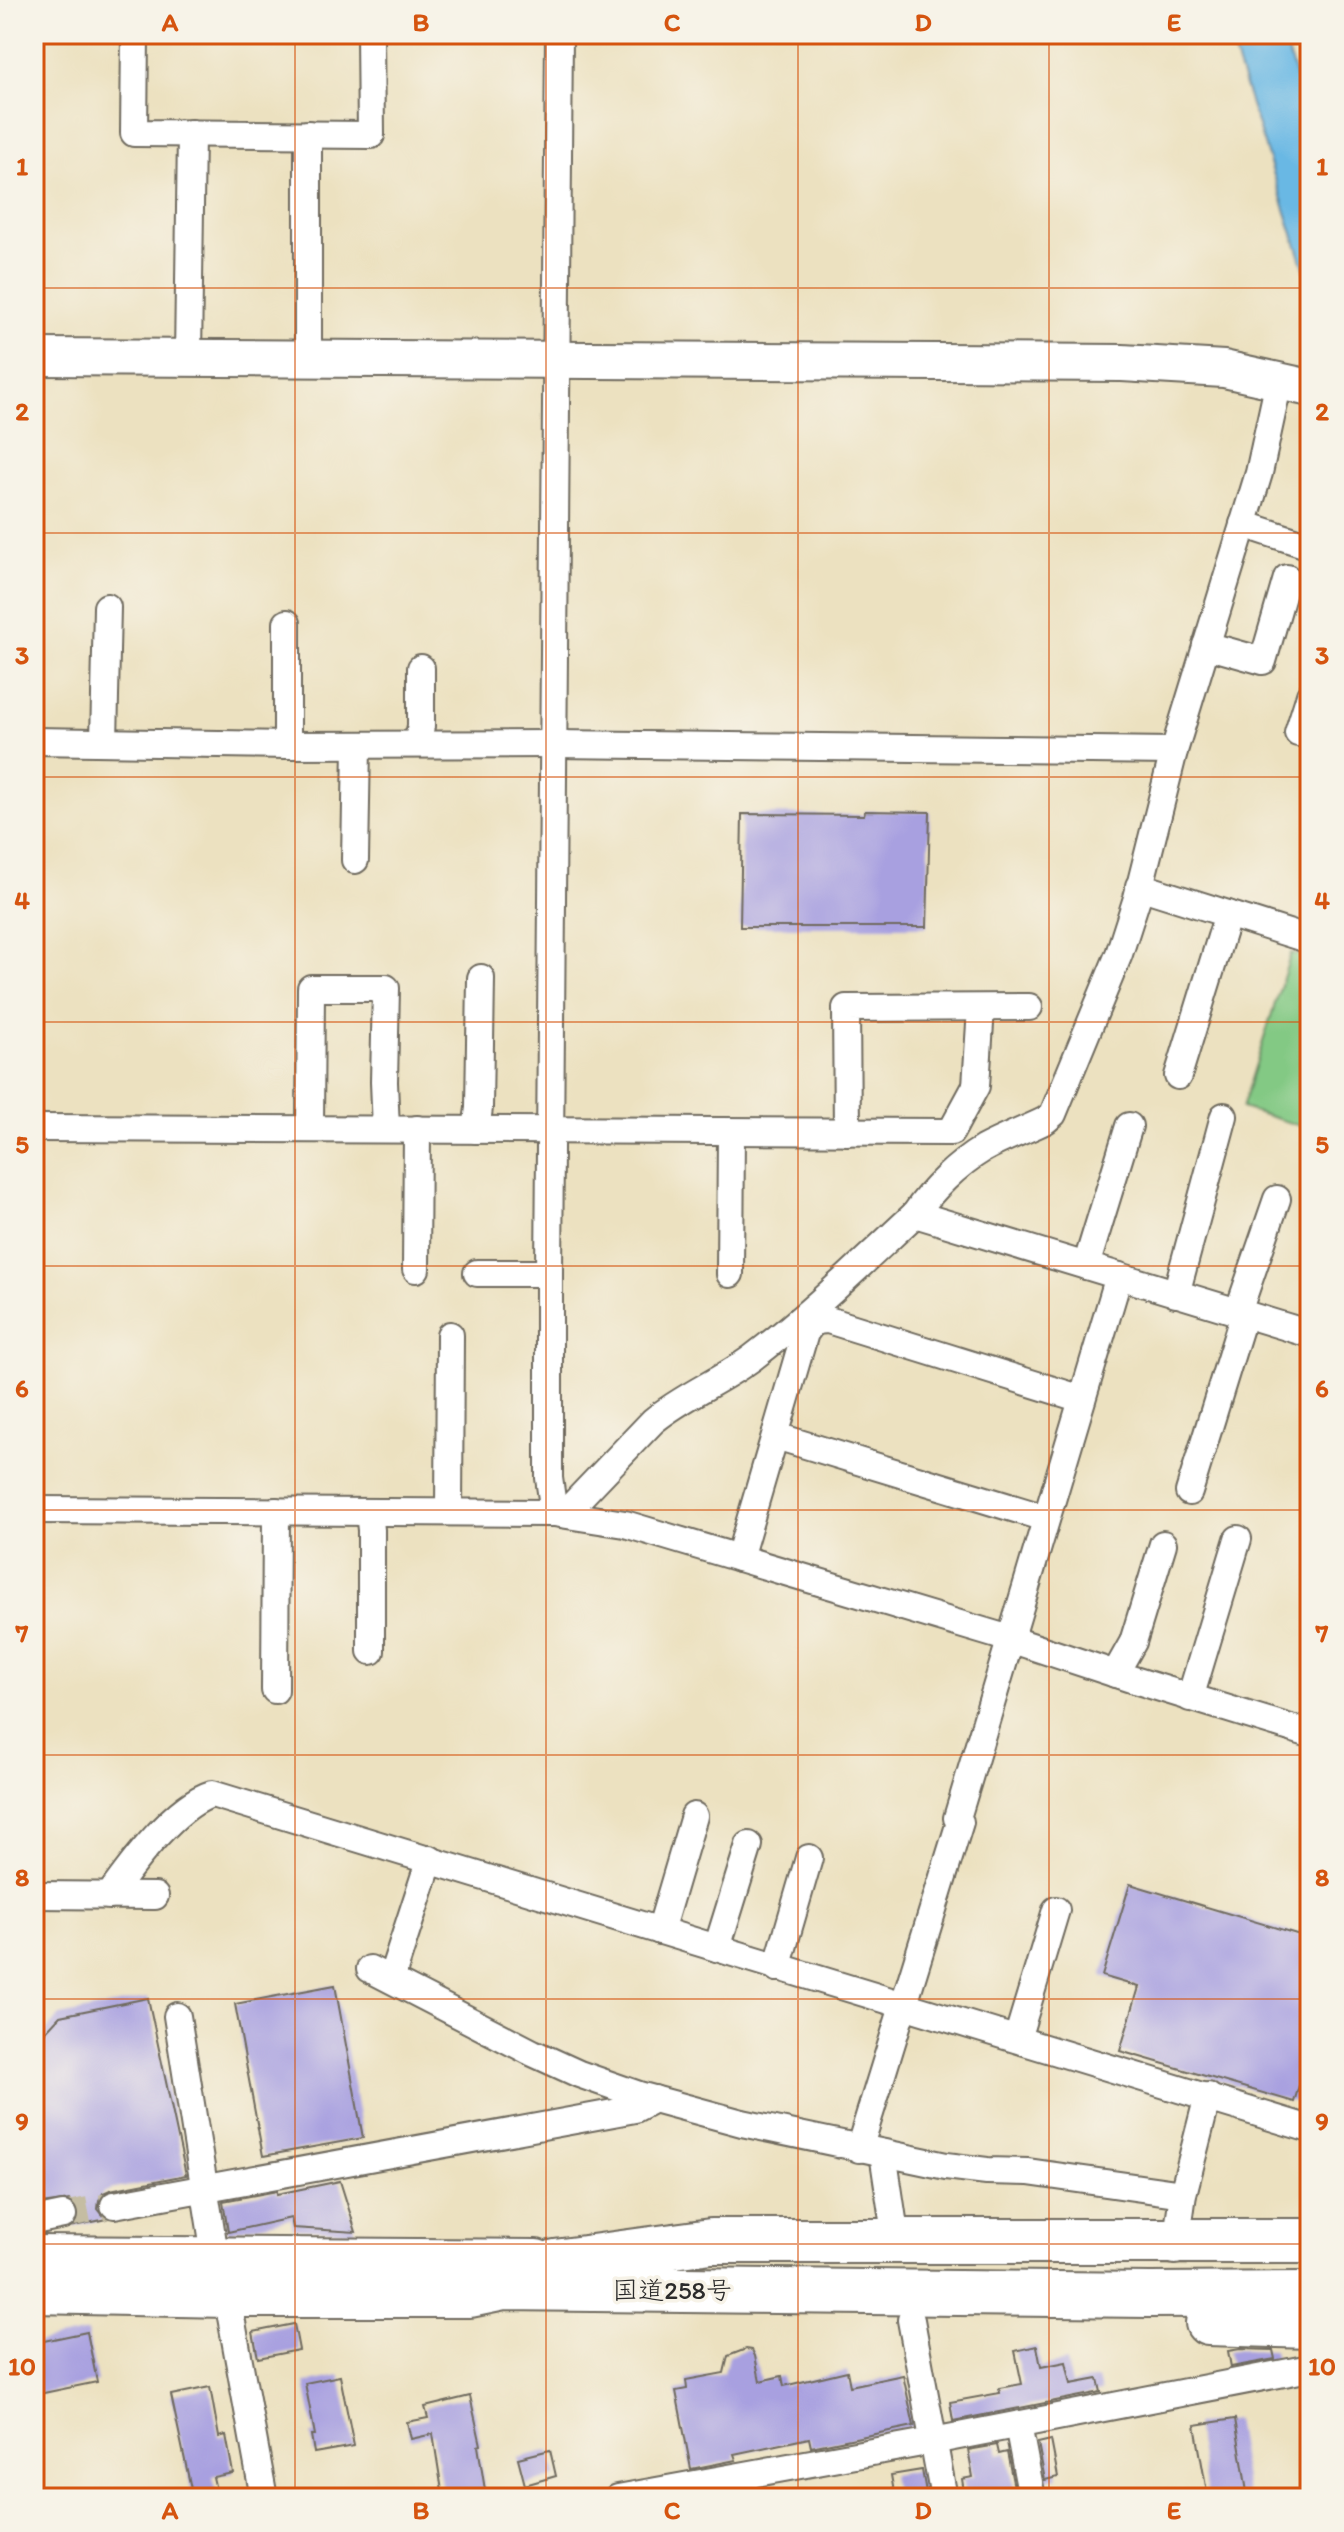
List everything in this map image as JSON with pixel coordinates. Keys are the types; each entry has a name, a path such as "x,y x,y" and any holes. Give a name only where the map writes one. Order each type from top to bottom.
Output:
{"highway":[{"path":"555,2262 711,2241 896,2240 1175,2246 1310,2241"},
{"name":"国道258号","path":"34,2258 221,2278 470,2295 504,2288 1310,2294"},
{"name":"国道258号","path":"34,2291 221,2278 555,2262 785,2268 1310,2272"},
{"path":"470,2295 503,2301 783,2320 1174,2314 1310,2326"}],"street":[{"path":"135,34 134,133 371,135 370,34"},
{"path":"559,34 549,1273 549,1478 559,1514"},
{"path":"188,358 191,133"},
{"path":"308,134 308,360"},
{"path":"34,357 1122,363 1224,369 1294,384 1259,473 1243,524 1174,751 1119,954 1053,1114 971,1158 925,1198 915,1214 811,1317 726,1375 667,1409 559,1514"},
{"path":"1243,524 1310,546"},
{"path":"1206,645 1263,661 1287,578"},
{"path":"104,741 107,607"},
{"path":"287,623 287,745"},
{"path":"417,744 421,726 421,668"},
{"path":"1298,733 1310,695"},
{"path":"34,741 1174,751"},
{"path":"355,860 357,745"},
{"path":"1139,886 1310,940"},
{"path":"1178,1076 1228,914"},
{"path":"476,1130 481,978"},
{"path":"310,1129 311,988 386,988 386,1129"},
{"path":"847,1132 846,1008 1029,1007"},
{"path":"951,1132 976,1086 981,1008"},
{"path":"1176,1294 1224,1116"},
{"path":"1086,1266 1129,1126"},
{"path":"34,1128 951,1132"},
{"path":"416,1269 417,1129"},
{"path":"730,1274 731,1132"},
{"path":"951,1132 971,1158"},
{"path":"1189,1492 1277,1199"},
{"path":"915,1214 1310,1334"},
{"path":"477,1273 549,1273"},
{"path":"896,2240 871,2151 902,2005 960,1822 957,1818 1119,1276"},
{"path":"811,1317 1082,1399"},
{"path":"739,1558 811,1317"},
{"path":"449,1512 450,1335"},
{"path":"776,1436 1045,1518"},
{"path":"34,1510 559,1514 625,1524 1010,1639 1310,1734"},
{"path":"275,1690 276,1511"},
{"path":"369,1512 371,1651"},
{"path":"1190,1698 1238,1539"},
{"path":"1115,1674 1133,1642 1163,1544"},
{"path":"109,1896 149,1842 193,1804 212,1794 1310,2129"},
{"path":"660,1931 694,1816"},
{"path":"717,1948 749,1845"},
{"path":"777,1968 809,1858"},
{"path":"430,1859 381,1974 579,2074 742,2123 946,2166 1028,2172 1183,2194"},
{"path":"34,1895 155,1896"},
{"path":"1017,2039 1056,1910"},
{"path":"177,2016 221,2278 264,2498"},
{"path":"1175,2246 1183,2194 1208,2096"},
{"path":"114,2205 635,2109 654,2099"},
{"path":"34,2221 63,2215"},
{"path":"911,2320 944,2498"},
{"path":"618,2498 1310,2368"},
{"path":"1018,2425 1032,2498"}],"green space":[{"path":"1291,953 1310,958 1310,1129 1242,1108"}],"water":[{"path":"1228,34 1282,34 1310,122 1310,286"}],"building":[{"path":"865,811 930,812 927,927 740,927 742,814 864,815"},
{"path":"1130,1884 1310,1938 1310,2050 1294,2102 1120,2051 1139,1987 1102,1976"},
{"path":"335,1985 363,2138 263,2156 235,2004"},
{"path":"148,1998 186,2175 103,2193 98,2209 106,2219 74,2226 78,2211 69,2200 34,2205 34,2044 60,2016"},
{"path":"340,2181 356,2232 293,2228 291,2218 228,2232 223,2201"},
{"path":"294,2324 299,2350 258,2358 253,2332"},
{"path":"87,2332 97,2382 34,2395 34,2343"},
{"path":"1037,2346 1041,2367 1066,2362 1071,2384 1098,2379 1101,2392 953,2421 950,2402 1000,2393 999,2388 1022,2384 1015,2351"},
{"path":"746,2349 752,2350 755,2356 760,2381 782,2376 784,2386 847,2371 850,2386 903,2375 914,2426 811,2447 809,2438 734,2454 736,2460 691,2469 676,2391 687,2389 686,2380 724,2373 728,2356"},
{"path":"1273,2350 1275,2359 1231,2367 1228,2351"},
{"path":"340,2376 354,2446 314,2453 311,2435 315,2435 305,2383"},
{"path":"210,2387 219,2437 226,2435 233,2473 213,2477 218,2498 193,2498 171,2395"},
{"path":"470,2396 481,2445 478,2446 485,2490 443,2497 433,2434 411,2439 407,2422 428,2418 425,2407"},
{"path":"1235,2419 1248,2498 1208,2498 1195,2425"},
{"path":"1051,2440 1058,2477 1045,2480 1038,2443"},
{"path":"997,2445 999,2454 1007,2452 1016,2498 965,2498 962,2479 973,2477 968,2450"},
{"path":"550,2450 556,2476 525,2485 518,2458"},
{"path":"922,2470 927,2498 895,2498 891,2475"}],"tunnel":[{"path":"63,2215 114,2205"},
{"path":"1174,2305 1175,2251"}]}
